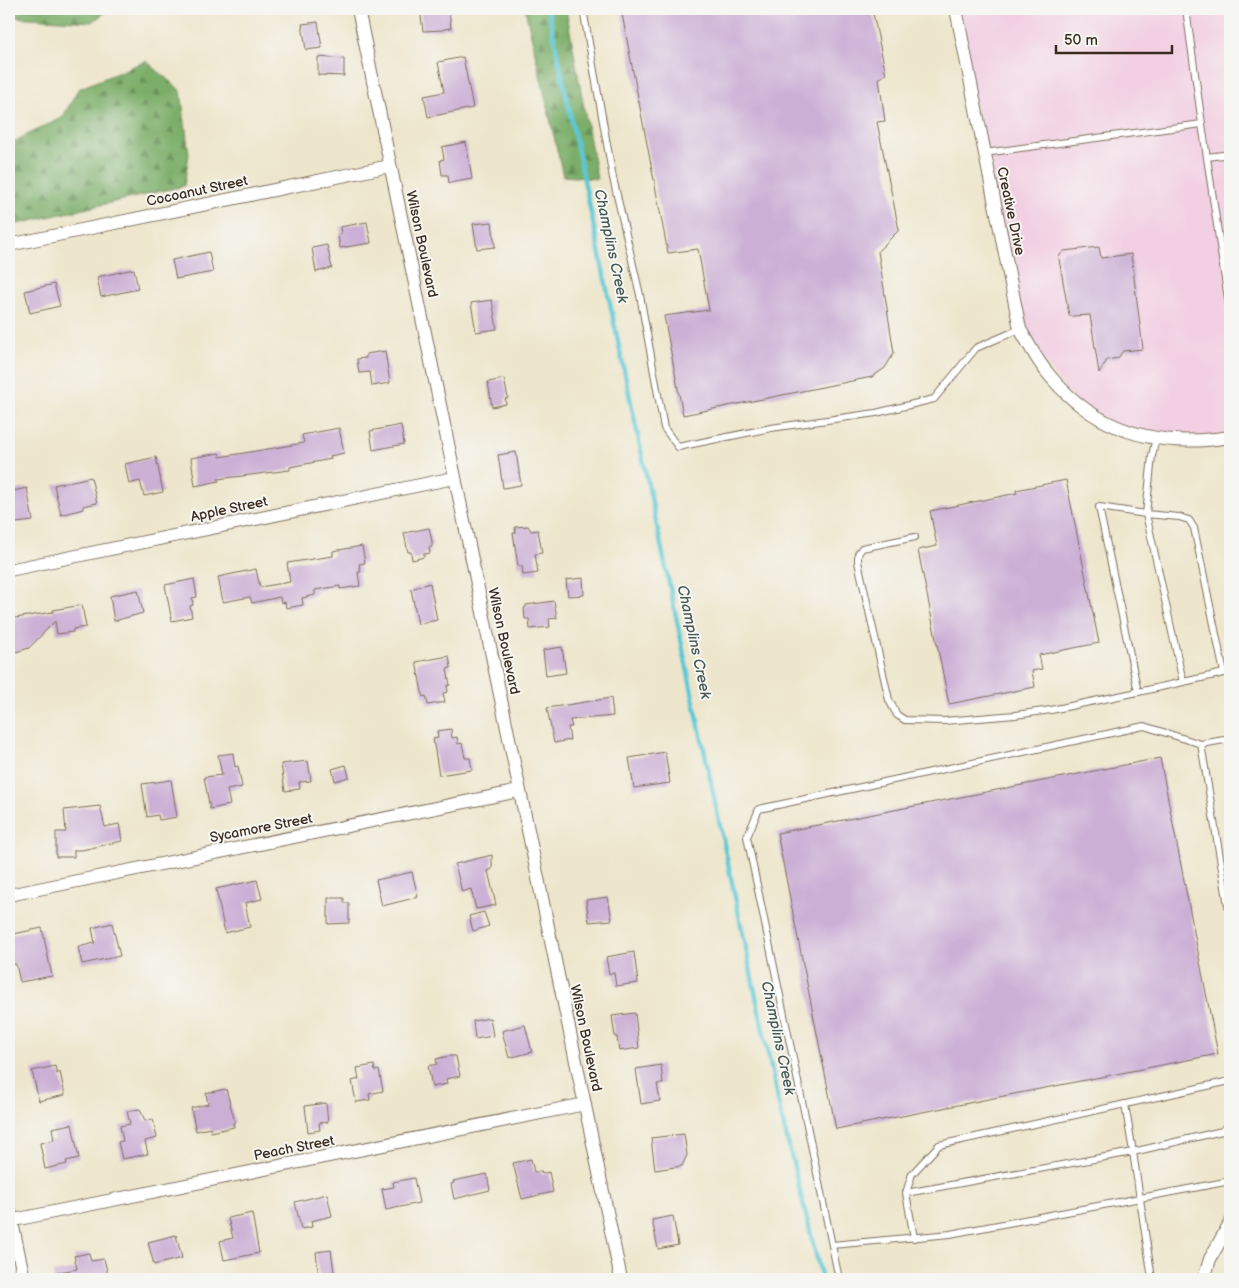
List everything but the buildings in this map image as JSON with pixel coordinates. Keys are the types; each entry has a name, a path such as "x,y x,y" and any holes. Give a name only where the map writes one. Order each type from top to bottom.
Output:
{"street":[{"name":"Wilson Boulevard","path":"358,9 621,1279"},
{"name":"Creative Drive","path":"956,9 1020,329 1045,370 1075,402 1103,421 1132,433 1176,440 1216,439 1230,436"},
{"name":"Cocoanut Street","path":"9,245 390,166"},
{"name":"Apple Street","path":"9,570 454,478"},
{"name":"Sycamore Street","path":"9,895 519,791"},
{"name":"Peach Street","path":"10,1216 585,1104"},
{"path":"10,1216 24,1279"},
{"path":"1204,1279 1210,1259 1230,1223"}],"lane":[{"path":"583,9 612,178 640,295 664,428 678,447 771,428 876,413 934,399 976,348 1020,329"},
{"path":"1186,9 1230,312"},
{"path":"984,154 1202,124"},
{"path":"1207,157 1230,154"},
{"path":"1156,437 1152,456 1146,514 1183,682"},
{"path":"915,537 862,548 858,554 858,562 889,700 897,715 905,720 944,721 1009,716 1052,710 1138,692 1183,682 1227,673 1194,528 1189,520 1179,517 1099,507 1138,692"},
{"path":"839,1279 748,837 759,809 1144,726 1201,744 1230,739"},
{"path":"1201,744 1230,917"},
{"path":"914,1238 906,1193 912,1174 939,1145 1230,1081"},
{"path":"1125,1104 1152,1279"},
{"path":"906,1193 1133,1152 1222,1131 1230,1124"},
{"path":"832,1245 950,1234 1225,1182 1230,1184"}],"shaded area":[{"path":"956,9 1230,9 1230,437 1132,433 1075,403 1020,329"}],"green space":[{"path":"9,9 110,9 92,22 9,18"},
{"path":"525,9 566,9 597,179 563,176"},
{"path":"146,61 181,91 189,154 184,186 9,226 9,144 63,117 78,89"}],"waterway":[{"name":"Champlins Creek","path":"548,9 781,1115 822,1279"}]}
